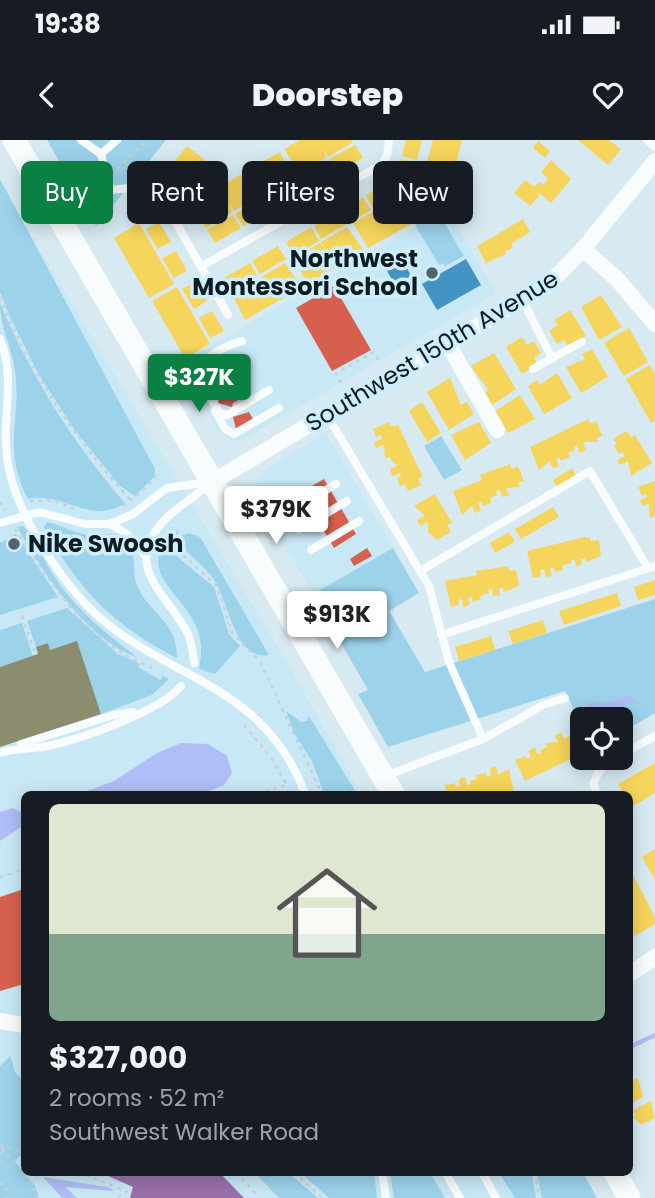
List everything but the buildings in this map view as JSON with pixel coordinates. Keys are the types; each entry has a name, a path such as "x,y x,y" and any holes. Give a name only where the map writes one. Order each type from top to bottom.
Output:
{"main road":[{"path":"14,140 26,161"},
{"path":"64,224 388,785"},
{"path":"617,1176 629,1198"}],"street":[{"name":"Southwest 150th Avenue","path":"212,481 549,284 583,249 655,161"},
{"path":"583,249 618,280 655,324"},
{"path":"448,344 498,430"},
{"path":"633,968 655,957"},
{"path":"0,1021 21,1024"}],"lane":[{"path":"81,140 101,154 103,161"},
{"path":"101,154 117,140"},
{"path":"202,266 381,165 387,156 389,140"},
{"path":"647,140 655,147"},
{"path":"113,190 128,188 159,199 202,266 228,315"},
{"path":"523,301 552,358"},
{"path":"0,339 10,381 7,461 27,514 53,562 75,592 114,630 148,653 222,691 245,708 289,759 304,791"},
{"path":"196,375 200,366 219,351 242,341"},
{"path":"533,369 582,342"},
{"path":"196,375 220,413 233,414 269,390"},
{"path":"196,375 229,433 239,433 279,408"},
{"path":"327,415 431,592 449,662 483,739"},
{"path":"420,571 590,471 652,567 441,635"},
{"path":"0,523 27,514 50,513 85,524 110,524 133,514 167,488 212,481"},
{"path":"194,663 189,635 148,577 146,556 148,543 157,528 212,481"},
{"path":"288,513 336,484"},
{"path":"299,530 347,500"},
{"path":"311,550 359,521"},
{"path":"110,524 127,534 146,556"},
{"path":"0,752 54,745 106,727 169,699 181,686"},
{"path":"388,785 483,739 544,705 565,698"},
{"path":"0,752 16,744 73,728 91,720 139,712"},
{"path":"633,748 655,736"},
{"path":"596,791 593,784 599,770"},
{"path":"383,1176 386,1198"},
{"path":"448,1176 460,1198"},
{"path":"484,1176 496,1198"}],"path":[{"path":"114,172 147,140"},
{"path":"0,298 27,357 52,401 88,453 135,505"},
{"path":"236,351 227,356 252,400"},
{"path":"341,383 336,374 374,352 379,361"},
{"path":"120,508 148,486 158,472"},
{"path":"2,510 22,503 48,499 84,512"},
{"path":"0,502 6,513"},
{"path":"162,536 217,586 232,633 260,661 290,730 321,791"},
{"path":"22,616 36,655"},
{"path":"243,723 270,756 287,785 267,791"},
{"path":"0,877 21,870"},
{"path":"1,1146 21,1151"},
{"path":"0,1164 1,1146"},
{"path":"1,1146 21,1170"},
{"path":"26,1176 38,1198"},
{"path":"88,1176 127,1192 116,1198"},
{"path":"240,1176 260,1198"},
{"path":"298,1176 322,1198"},
{"path":"536,1176 539,1198"},
{"path":"0,1182 7,1189 6,1198"}],"shaded area":[{"path":"47,140 166,140 149,161 127,161 127,188 113,205 113,161 59,161"},
{"path":"0,179 21,218 21,224 24,224 155,469 154,477 135,496 120,486 74,429 39,375 0,292"},
{"path":"0,183 21,218 21,224 25,224 298,681 359,791 21,791 21,1176 584,1176 596,1198 0,1198"},
{"path":"421,224 456,224 496,293 246,438 233,441 220,434 179,364"},
{"path":"445,224 464,256 445,266 443,263 439,265 415,225"},
{"path":"0,303 25,357 55,409 88,458 125,503 100,511 53,499 28,499 16,464 15,371"},
{"path":"326,433 393,548 313,594 258,498 256,483 264,470"},
{"path":"441,436 462,470 444,480 424,446"},
{"path":"47,522 83,534 112,534 125,538 132,548 137,585 148,604 168,626 176,645 177,658 135,633 100,604 57,550 44,527"},
{"path":"23,526 53,575 76,604 105,632 137,657 119,649 84,621 39,563 17,527"},
{"path":"176,530 180,536 189,533 200,537 269,655 257,654 247,649 233,626 212,577 170,535"},
{"path":"16,534 58,597 0,615 0,543"},
{"path":"162,544 214,587 229,634 240,646 215,674 199,669 201,647 197,628 161,574 158,560"},
{"path":"393,548 419,593 389,611 425,672 655,599 655,713 633,726 633,707 573,707 565,691 388,747 358,694 368,690 313,594"},
{"path":"67,608 118,654 140,664 138,667 160,680 163,676 169,679 152,695 101,714 77,642 50,650 48,643 36,647 27,621"},
{"path":"22,623 33,656 0,667 0,630"},
{"path":"629,695 637,701 623,707 588,707 594,701 602,704"},
{"path":"286,711 301,722 307,721 309,716 355,791 323,791 312,761 294,733"},
{"path":"181,743 208,744 227,756 232,773 224,785 209,791 87,791 114,781 157,753"},
{"path":"13,808 21,812 21,827 0,841 0,812"},
{"path":"10,1056 16,1074 21,1078 21,1156 16,1163 21,1169 21,1176 27,1176 35,1186 39,1198 0,1198 0,1066"},
{"path":"258,1176 292,1176 318,1198 279,1198"},
{"path":"304,1176 374,1176 377,1198 329,1198"},
{"path":"390,1176 432,1176 445,1198 394,1198"},
{"path":"501,1176 532,1176 536,1198 515,1198"},
{"path":"538,1176 585,1176 597,1198 542,1198"},
{"path":"43,1177 107,1187 116,1191 65,1187 77,1198 62,1198"}],"waterway":[{"path":"633,1046 655,1035"}],"place":[{"name":"Northwest Montessori School","path":"432,273"},
{"name":"Nike Swoosh","path":"14,544"}]}
